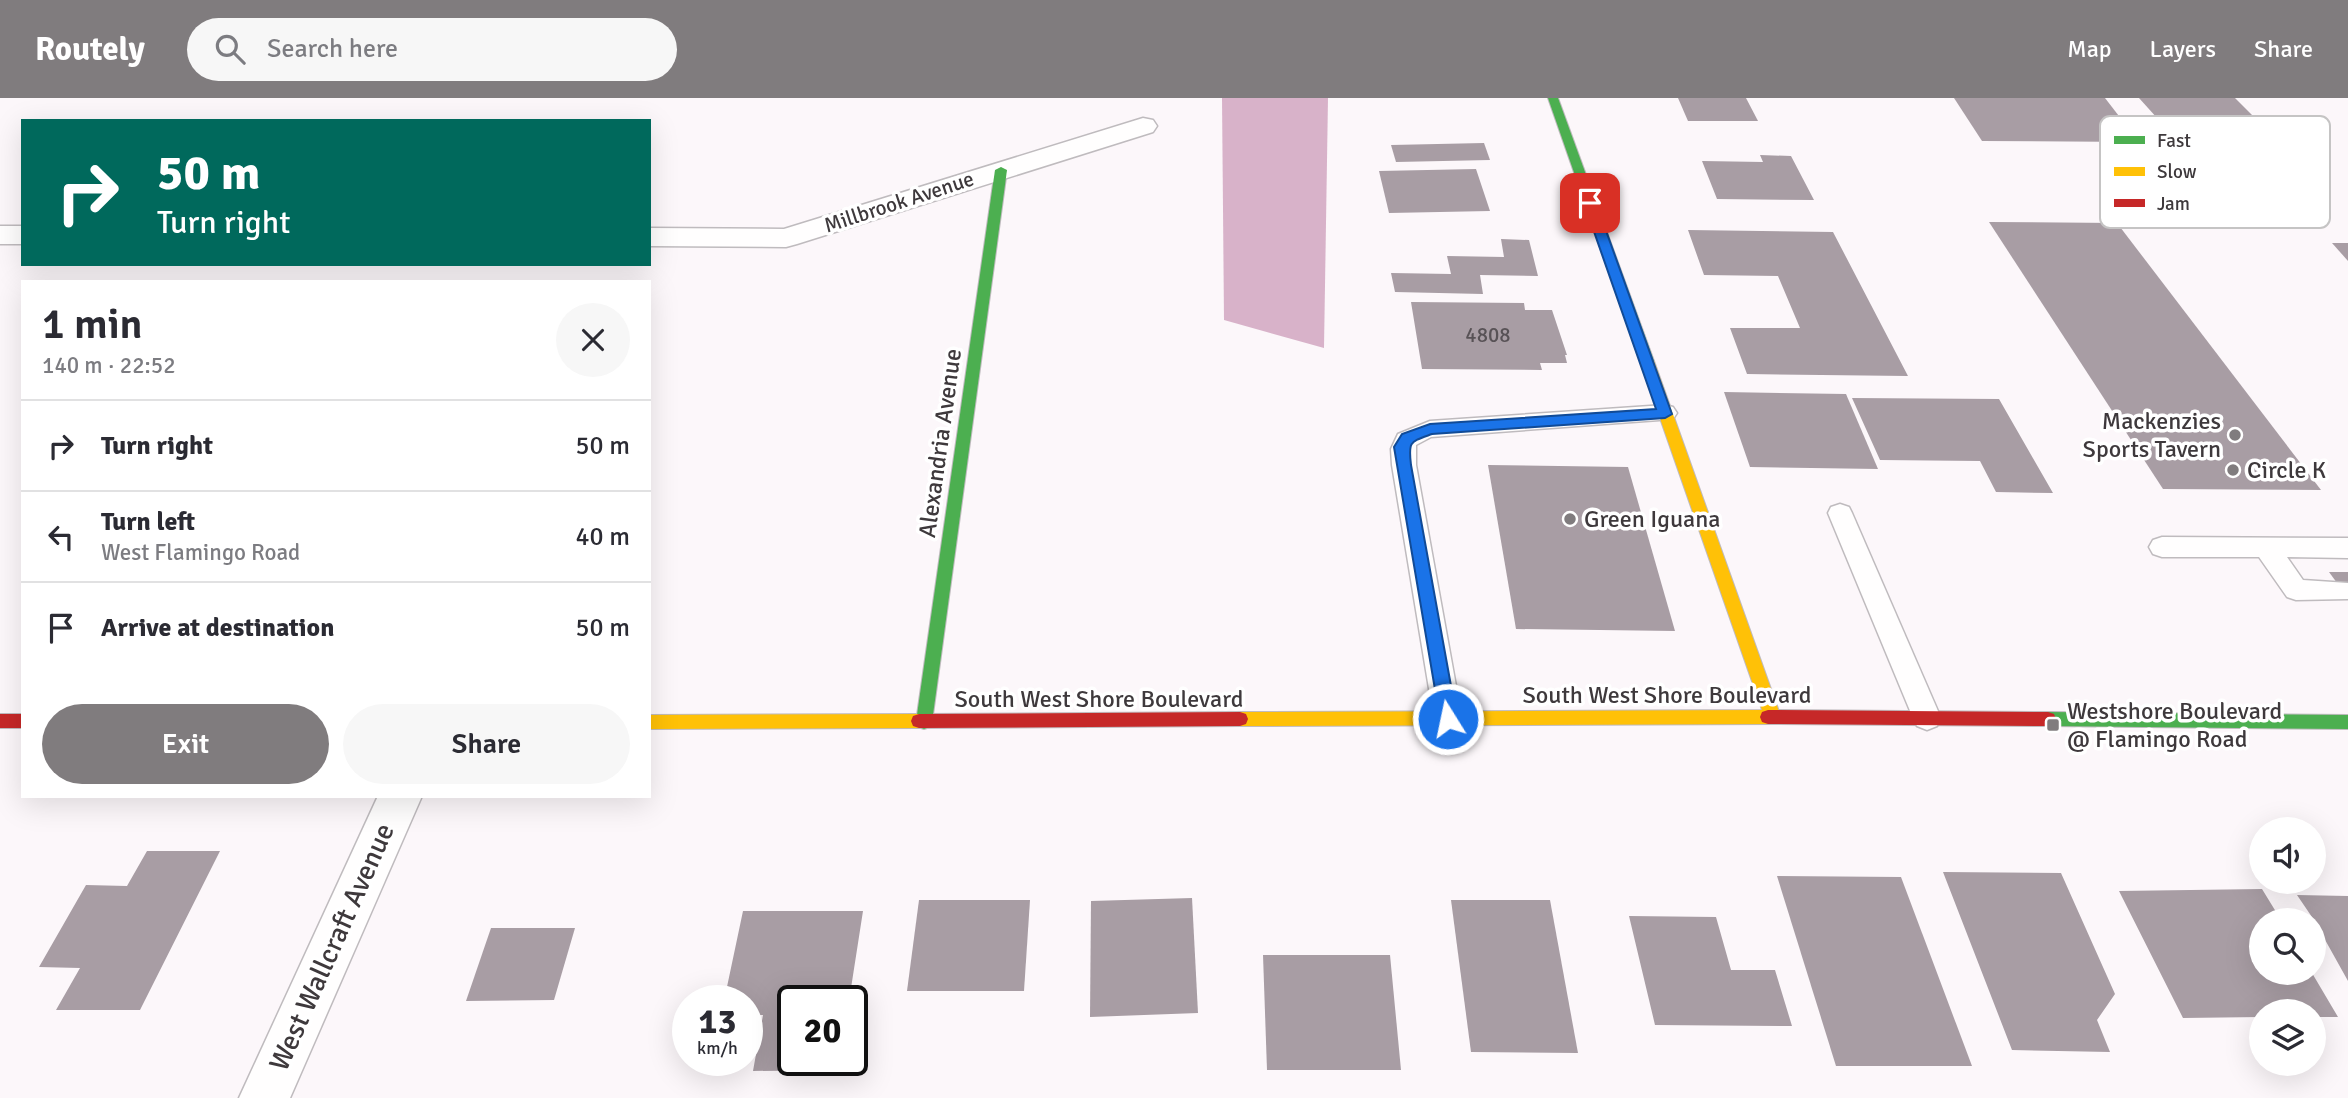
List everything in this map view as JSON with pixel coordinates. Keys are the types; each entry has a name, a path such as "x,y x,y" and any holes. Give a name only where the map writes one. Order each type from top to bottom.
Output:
{"street":[{"path":"1553,98 1773,717"},
{"name":"Millbrook Avenue","path":"651,237 786,238 1143,126"},
{"name":"Alexandria Avenue","path":"924,722 1001,170"},
{"path":"0,235 21,235"},
{"name":"South West Shore Boulevard","path":"651,722 1773,717 2348,722"},
{"path":"0,721 21,721"},
{"name":"West Wallcraft Avenue","path":"264,1098 399,798"}],"lane":[{"path":"1448,719 1404,465 1402,447 1407,438 1430,429 1665,414"},
{"path":"1840,513 1927,718"},
{"path":"2162,547 2348,548"},
{"path":"2266,548 2295,590 2342,591"}],"shaded area":[{"path":"1222,98 1328,98 1324,348 1224,320"}],"building":[{"path":"1678,98 1746,98 1758,121 1688,121"},
{"path":"1954,98 2105,98 2119,116 2100,116 2100,142 1982,141"},
{"path":"2139,98 2235,98 2253,116 2155,116"},
{"path":"1484,143 1490,160 1396,162 1391,145"},
{"path":"1760,155 1791,156 1814,200 1717,199 1702,161 1763,162"},
{"path":"1476,169 1490,211 1389,213 1379,171"},
{"path":"1989,222 2100,223 2100,228 2121,228 2321,490 2163,489"},
{"path":"1688,230 1833,232 1908,376 1747,374 1730,328 1800,328 1778,276 1704,275"},
{"path":"1501,239 1529,240 1538,276 1480,275 1483,294 1395,292 1391,273 1451,274 1447,256 1504,257"},
{"path":"2332,243 2348,243 2348,261"},
{"path":"1411,302 1524,303 1525,310 1552,310 1567,355 1567,363 1540,363 1542,370 1422,369"},
{"path":"1724,392 1846,394 1878,469 1750,467"},
{"path":"1852,398 1999,399 2053,493 1996,492 1980,461 1880,460"},
{"name":"Green Iguana","path":"1488,465 1628,467 1675,631 1516,629"},
{"path":"2329,572 2348,572 2348,598"},
{"path":"147,851 220,851 140,1010 56,1010 80,968 39,967 86,885 127,886"},
{"path":"1943,872 2061,873 2115,994 2097,1020 2110,1052 2012,1050"},
{"path":"1777,876 1901,877 1972,1066 1836,1066"},
{"path":"2249,889 2249,894 2265,894 2274,908 2249,908 2249,985 2319,985 2338,1017 2326,1017 2326,999 2249,999 2249,1017 2183,1018 2119,891"},
{"path":"2297,895 2348,896 2348,981 2326,942 2326,908 2306,908"},
{"path":"1192,898 1198,1013 1090,1017 1091,901"},
{"path":"919,900 1030,900 1024,991 907,991"},
{"path":"1451,900 1550,900 1578,1053 1471,1052"},
{"path":"743,911 863,911 851,985 777,985 777,1071 763,1071 763,985 727,985"},
{"path":"1629,916 1716,917 1731,970 1775,970 1792,1026 1655,1025"},
{"path":"491,928 575,928 554,1000 466,1001"},
{"path":"1263,955 1390,955 1401,1070 1267,1070"}],"traffic: fast":[{"path":"1553,98 1647,361"},
{"path":"924,722 1001,170"},
{"path":"2048,719 2348,722"}],"traffic: slow":[{"path":"1647,361 1773,717"},
{"path":"1240,719 1768,717"},
{"path":"651,722 919,721"}],"traffic: jam":[{"path":"1768,717 2048,719"},
{"path":"919,721 1240,719"},
{"path":"0,721 21,721"}],"place":[{"name":"Mackenzies Sports Tavern","path":"2235,435"},
{"name":"Circle K","path":"2233,470"},
{"name":"Green Iguana","path":"1570,519"},
{"name":"Westshore Boulevard @ Flamingo Road","path":"2053,725"}],"route":[{"path":"1448,719 1404,465 1402,447 1407,438 1430,429 1665,414 1590,203"}]}
